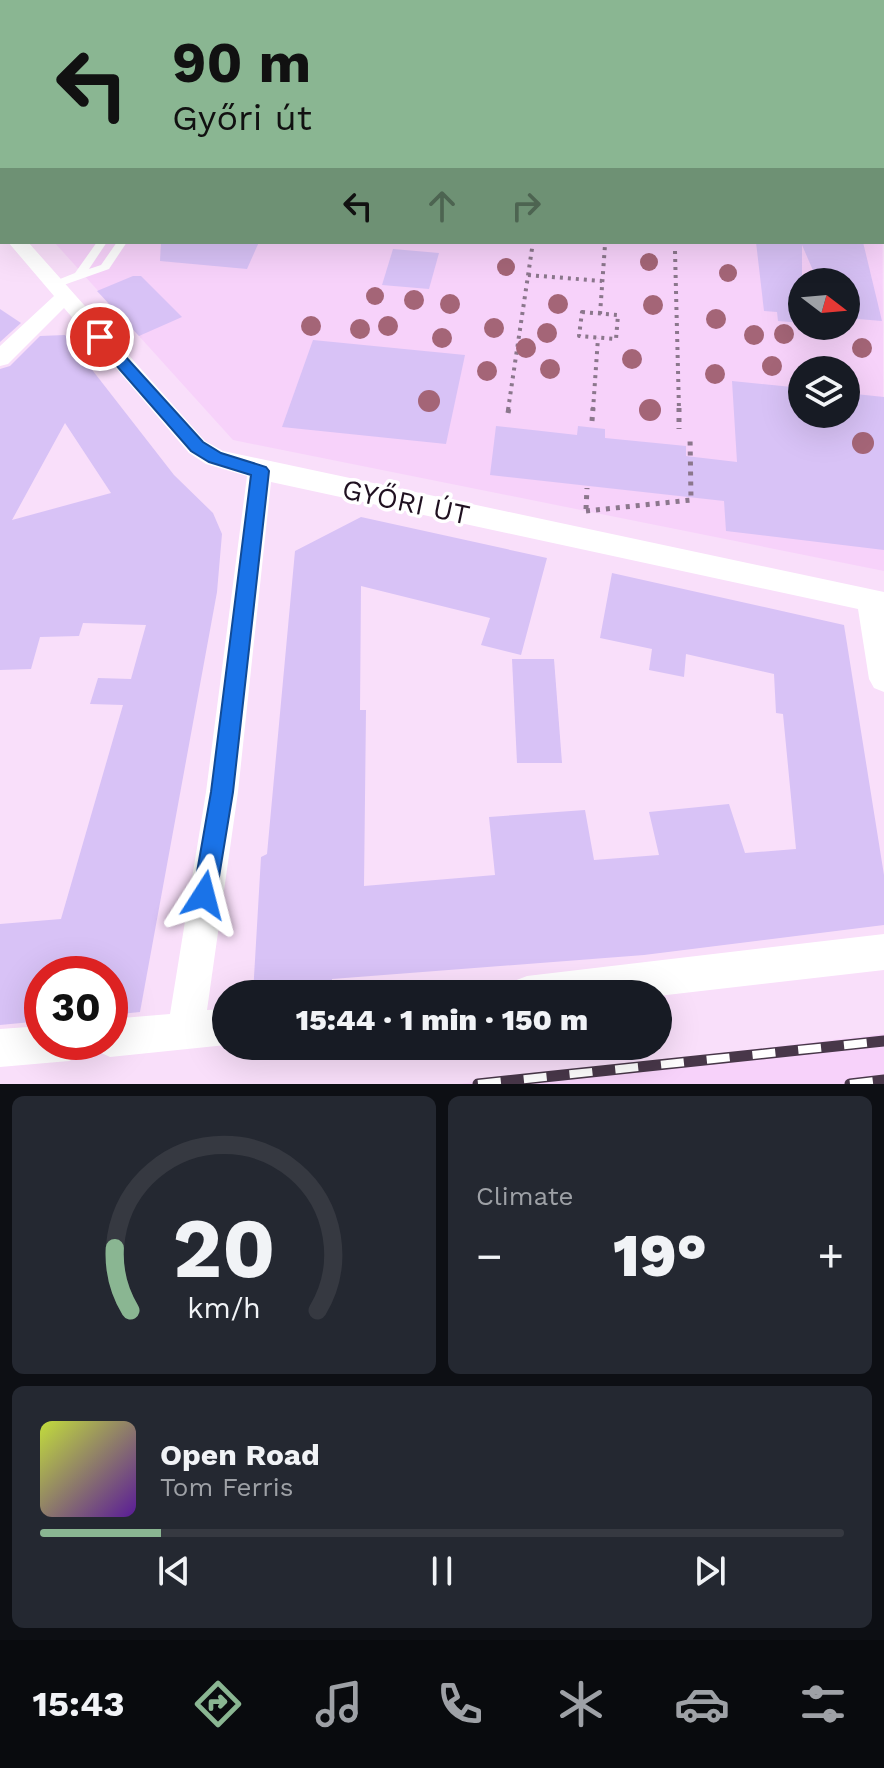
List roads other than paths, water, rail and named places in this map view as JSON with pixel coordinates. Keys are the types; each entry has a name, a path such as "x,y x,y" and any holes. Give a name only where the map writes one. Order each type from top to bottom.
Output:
{"street":[{"name":"GYŐRI ÚT","path":"20,244 197,447 225,462 877,601"},
{"path":"0,359 59,291"},
{"path":"185,1032 222,792 260,471"},
{"path":"877,601 884,679"},
{"path":"646,980 884,952"},
{"path":"128,1037 212,1029"},
{"path":"0,1048 24,1046"}],"lane":[{"path":"59,291 79,275 101,244"},
{"path":"79,275 105,267 121,244"}],"railway":[{"path":"478,1084 884,1041"},
{"path":"850,1084 884,1080"}]}
